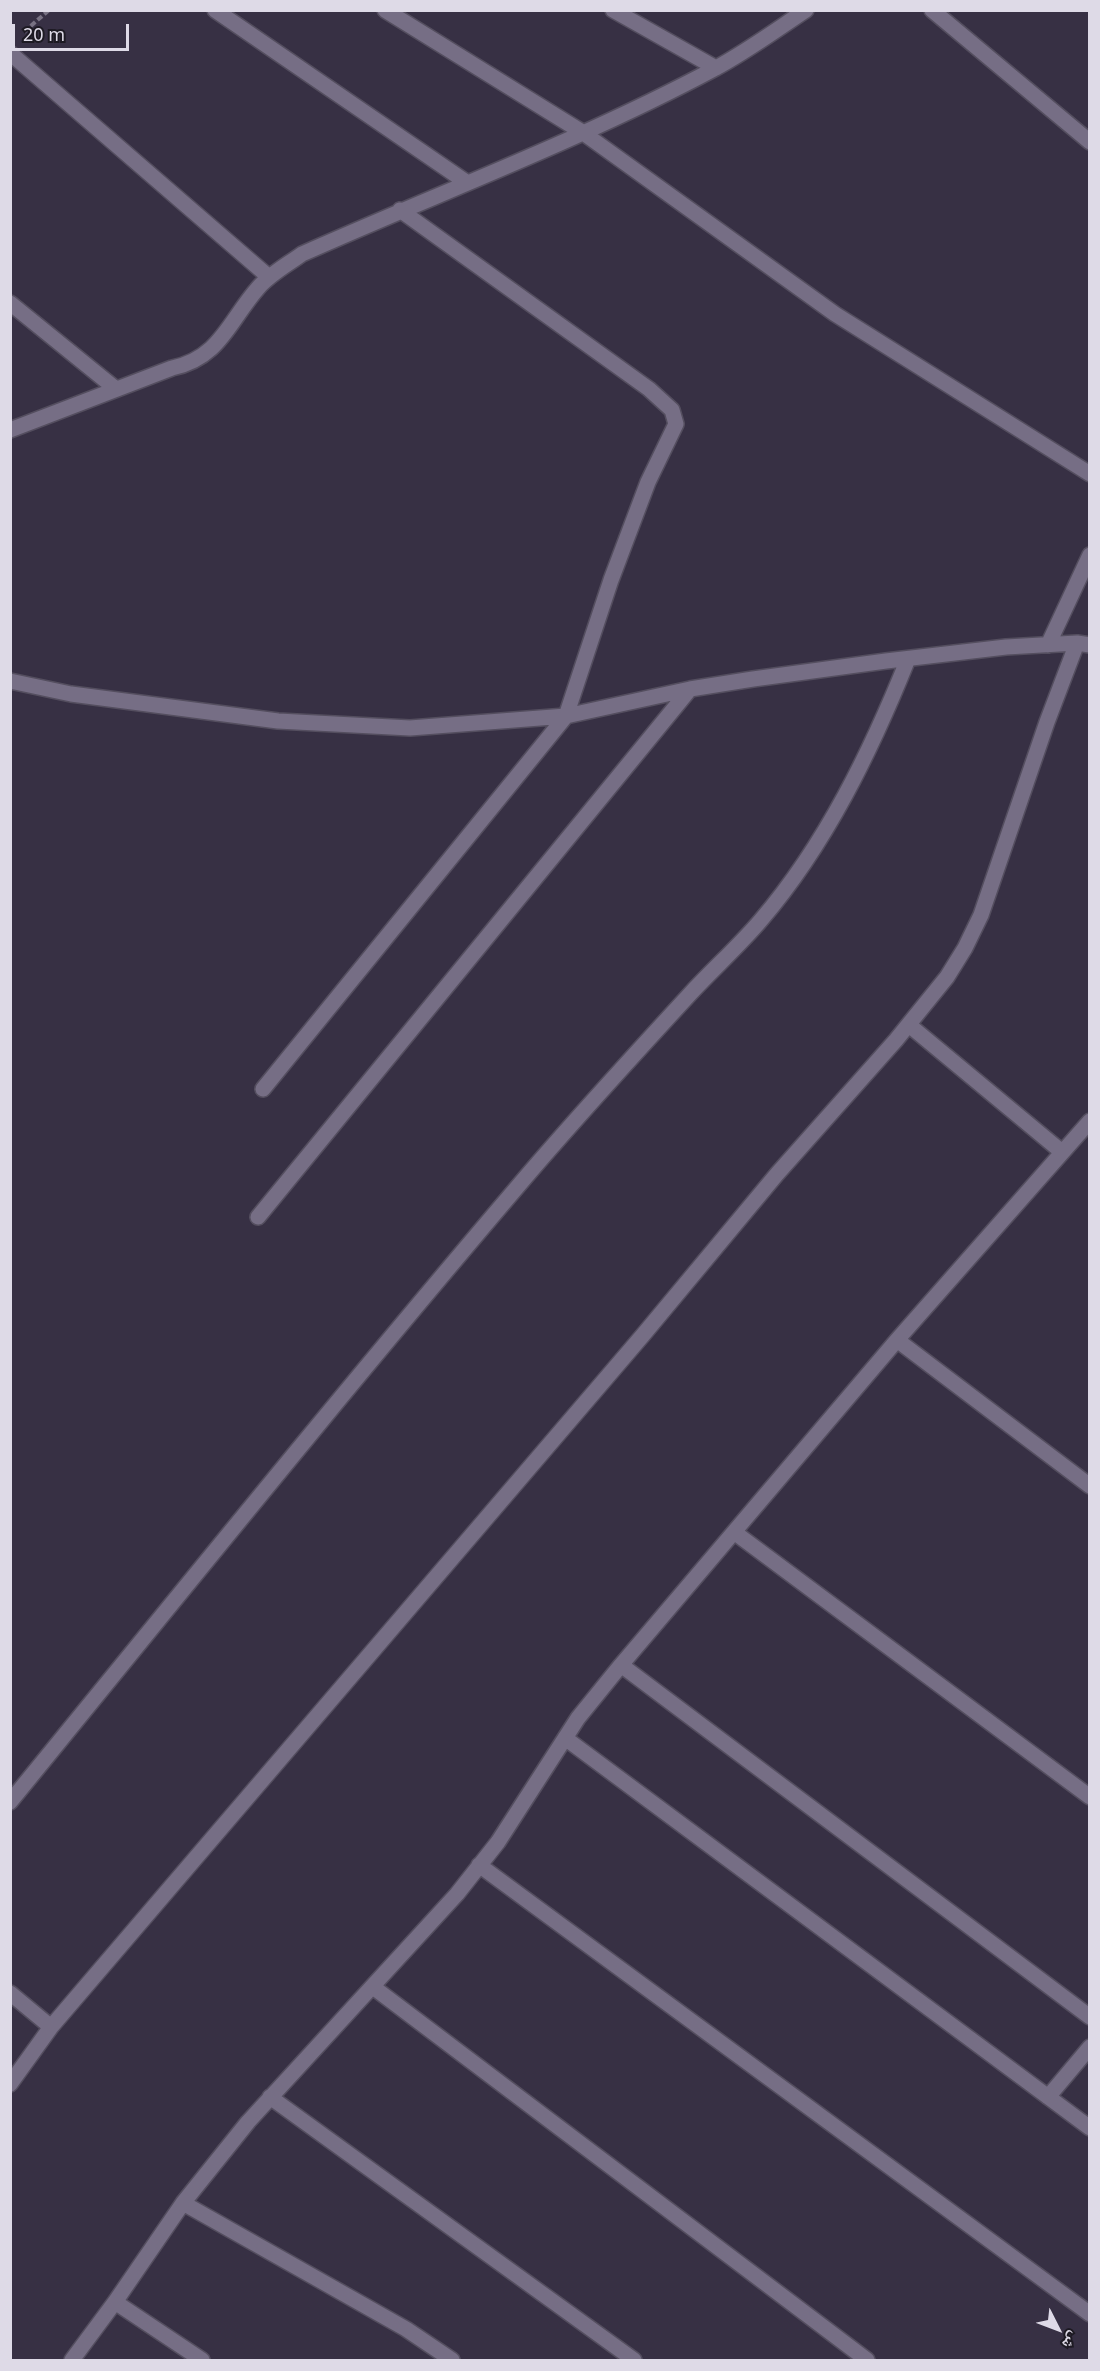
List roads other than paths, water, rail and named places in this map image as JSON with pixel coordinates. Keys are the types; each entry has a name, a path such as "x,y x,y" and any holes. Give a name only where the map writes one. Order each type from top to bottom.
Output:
{"street":[{"path":"215,10 466,182"},
{"path":"385,10 582,132 835,314 1089,474"},
{"path":"613,10 716,68"},
{"path":"10,430 185,365 210,351 222,339 269,277 302,254 582,132 716,68 807,10"},
{"path":"932,10 1089,142"},
{"path":"10,53 269,277"},
{"path":"263,1089 566,716 611,580 648,483 676,424 676,417 672,410 649,389 400,210"},
{"path":"10,303 116,389"},
{"path":"1048,645 1089,555"},
{"path":"10,681 71,694 279,721 410,728 566,716 690,689 753,679 1006,647 1083,644 1047,722 981,915 965,948 946,977 909,1025 777,1174 635,1344 51,2027 10,2084"},
{"path":"10,1802 399,1326 533,1168 692,992 762,919 801,866 836,810 882,720 908,659"},
{"path":"258,1216 690,689"},
{"path":"909,1025 1062,1152"},
{"path":"76,2359 183,2203 270,2097 457,1894 498,1842 565,1738 621,1665 897,1340 1089,1121"},
{"path":"897,1340 1089,1486"},
{"path":"734,1532 1089,1797"},
{"path":"621,1665 1089,2017"},
{"path":"565,1738 1089,2128"},
{"path":"479,1865 1089,2314"},
{"path":"373,1987 867,2361"},
{"path":"10,1993 51,2027"},
{"path":"1048,2097 1089,2047"},
{"path":"270,2097 634,2361"},
{"path":"183,2203 406,2329 452,2361"},
{"path":"115,2302 202,2361"}]}
